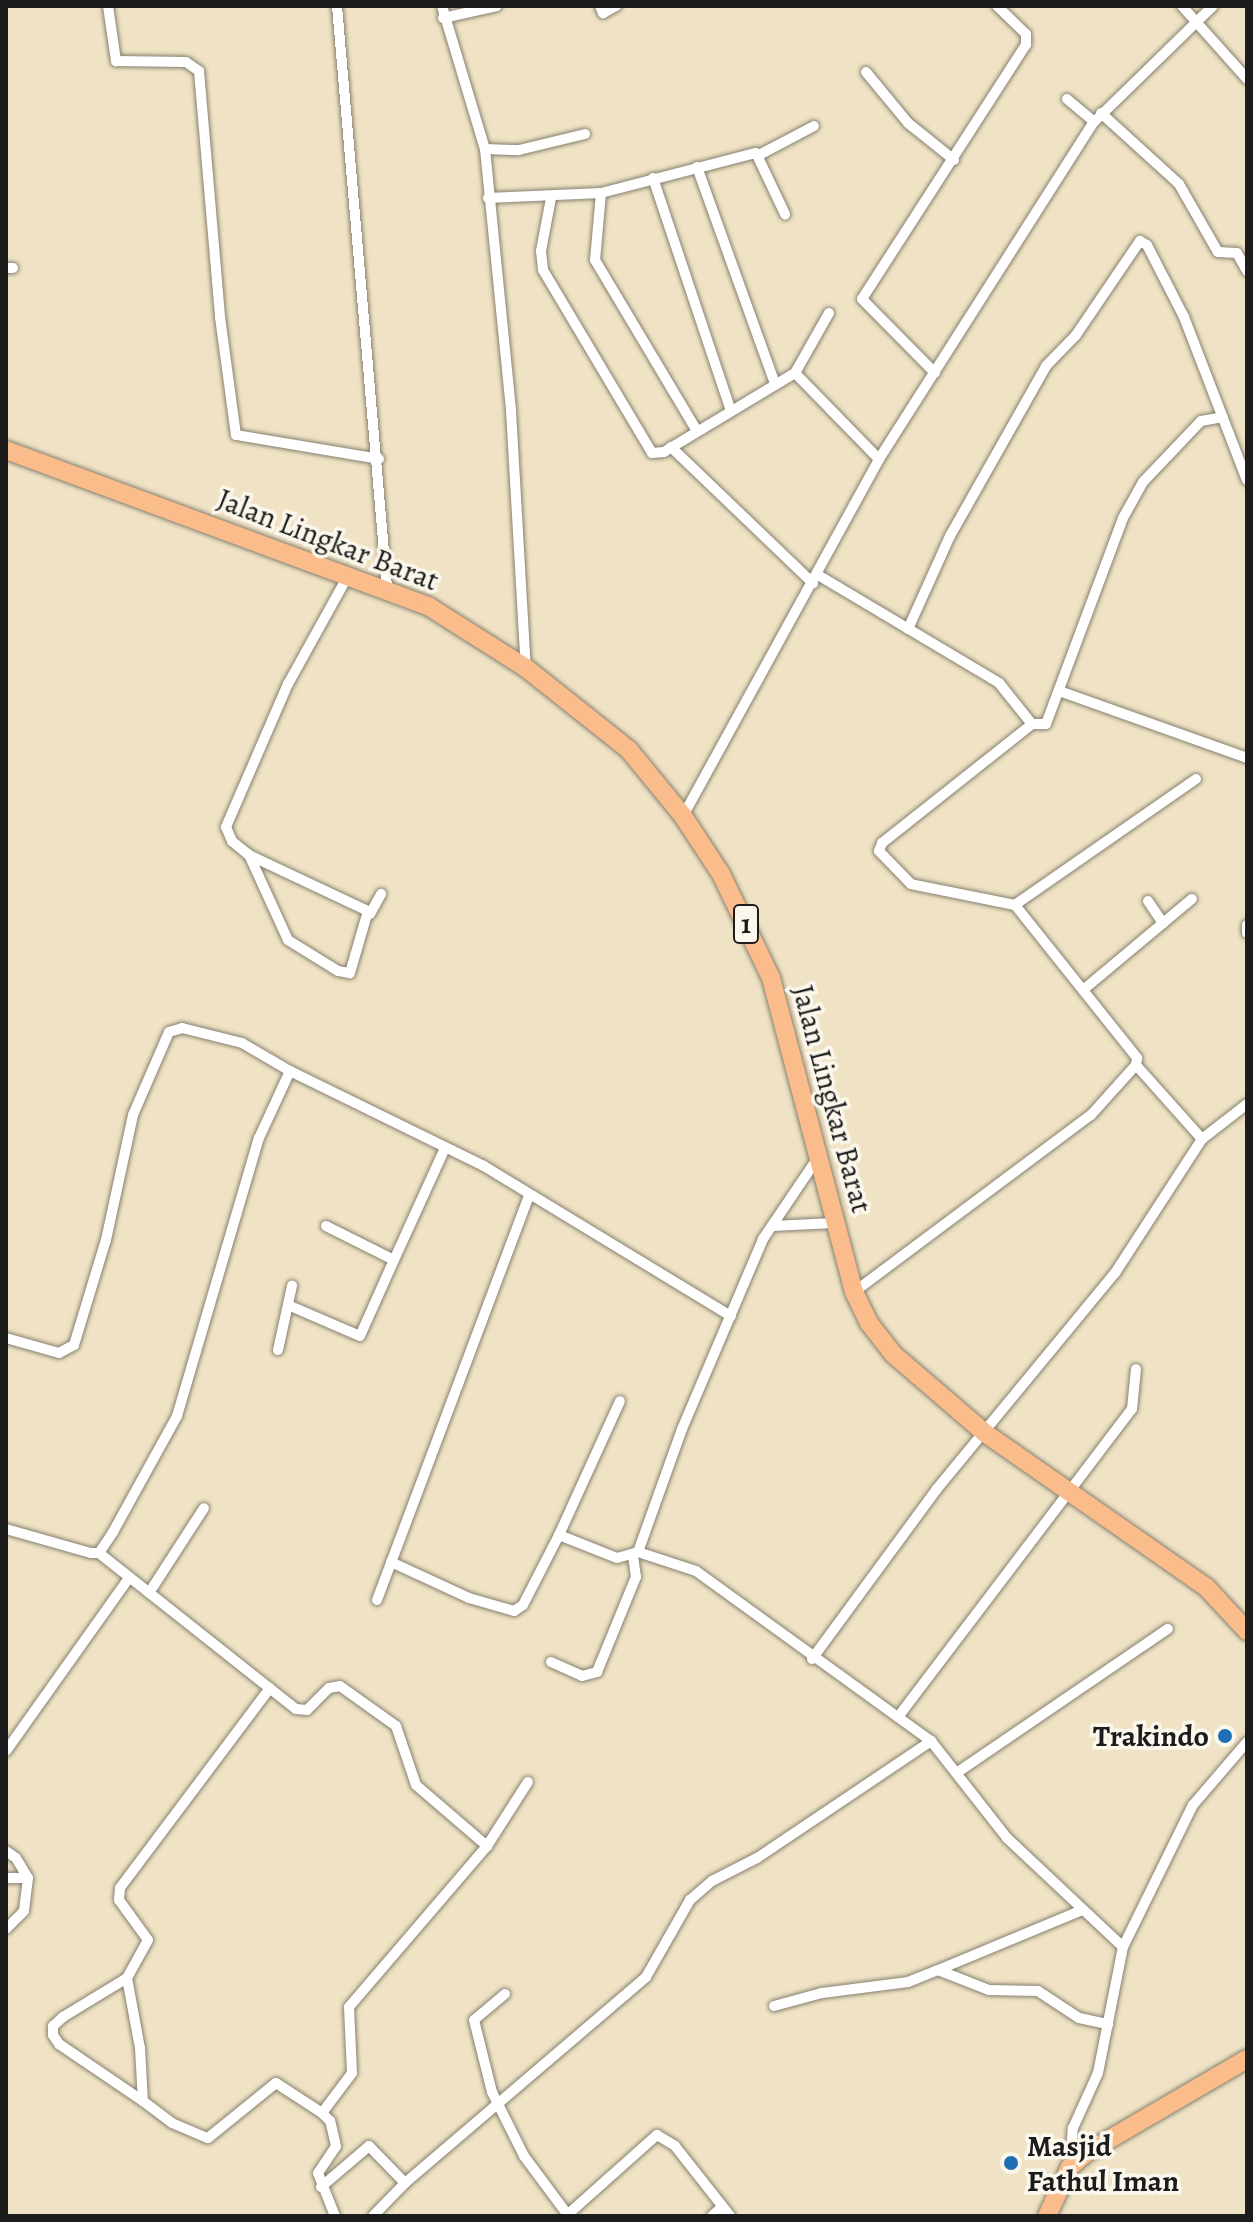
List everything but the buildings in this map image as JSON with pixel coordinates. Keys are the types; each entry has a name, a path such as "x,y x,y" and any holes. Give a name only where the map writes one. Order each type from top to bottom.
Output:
{"highway":[{"name":"Jalan Lingkar Barat","path":"6,450 387,587 461,624 526,668 629,750 683,816 721,874 779,996 835,1223 854,1292 869,1323 893,1354 985,1433 1069,1495 1207,1588 1247,1631"},
{"path":"1047,2216 1070,2167 1247,2059"}],"street":[{"path":"108,6 116,61 186,62 199,71 236,435 379,459"},
{"path":"337,6 379,459 387,587"},
{"path":"442,6 443,18 485,149 511,411 526,668"},
{"path":"443,18 497,6"},
{"path":"600,6 603,13 616,6"},
{"path":"935,373 862,301 1028,40 997,6"},
{"path":"1182,6 1247,79"},
{"path":"683,816 816,579 879,459 1094,122 1213,6"},
{"path":"866,72 908,123 954,160"},
{"path":"1067,99 1094,122"},
{"path":"1101,113 1179,184 1218,252 1237,253 1247,271"},
{"path":"488,198 551,198 601,193 697,167 759,155 814,126"},
{"path":"485,149 532,148 585,134"},
{"path":"759,155 785,214"},
{"path":"697,167 775,384"},
{"path":"653,178 731,411"},
{"path":"601,193 595,260 697,431"},
{"path":"551,198 541,251 543,270 650,451 660,454 795,373 829,313"},
{"path":"908,629 950,536 1032,389 1140,241 1147,245 1184,317 1247,480"},
{"path":"795,373 879,459"},
{"path":"854,1292 1067,1134 1136,1065 1137,1058 1015,905 911,884 897,873 879,848 1032,724 1046,724 1062,692 1136,493 1201,421 1223,417"},
{"path":"671,447 816,579 1003,686 1032,724"},
{"path":"349,574 288,684 226,819 229,837 249,855 370,914"},
{"path":"1062,692 1247,758"},
{"path":"1015,905 1196,779"},
{"path":"249,855 288,940 338,971 350,973 370,914 381,894"},
{"path":"1083,990 1192,899"},
{"path":"1148,901 1163,923"},
{"path":"1247,925 1247,933"},
{"path":"6,1338 59,1353 74,1345 106,1240 133,1115 169,1032 182,1028 242,1043 290,1071 445,1148 731,1316"},
{"path":"1136,1065 1202,1139"},
{"path":"99,1553 177,1416 259,1138 290,1071"},
{"path":"812,1659 936,1490 1115,1273 1202,1139 1247,1104"},
{"path":"288,1305 360,1336 445,1148"},
{"path":"551,1662 582,1676 597,1672 636,1577 635,1554 731,1316 772,1226 818,1159"},
{"path":"377,1600 529,1195"},
{"path":"772,1226 835,1223"},
{"path":"326,1226 394,1260"},
{"path":"278,1350 292,1286"},
{"path":"898,1717 1134,1406 1136,1369"},
{"path":"391,1562 469,1598 514,1611 523,1605 559,1535 620,1401"},
{"path":"149,1593 204,1508"},
{"path":"6,1529 99,1553 302,1710 312,1708 329,1688 340,1686 396,1726 406,1745 416,1785 487,1846"},
{"path":"559,1535 617,1558 635,1554 696,1571 812,1659 931,1741 1007,1838 1123,1947"},
{"path":"6,1751 129,1578"},
{"path":"958,1772 1168,1629"},
{"path":"270,1688 120,1888 119,1900 148,1940 127,1978 63,2017 53,2026 53,2035 59,2044 199,2137 215,2135 271,2084 282,2085 330,2121 336,2146 318,2173 335,2216"},
{"path":"373,2216 405,2183 646,1977 690,1900 712,1881 757,1858 931,1741"},
{"path":"1070,2167 1073,2128 1092,2093 1123,1947 1193,1805 1247,1742"},
{"path":"322,2113 352,2073 349,2007 487,1846 528,1782"},
{"path":"6,1851 16,1858 28,1878 24,1911 6,1929"},
{"path":"6,1878 28,1878"},
{"path":"774,2006 822,1993 908,1982 1082,1910"},
{"path":"938,1970 989,1990 1038,1991 1079,2018 1108,2024"},
{"path":"127,1978 140,2048 143,2101"},
{"path":"505,1994 474,2020 498,2106 524,2156 566,2215 657,2135 675,2146 730,2216"},
{"path":"321,2187 369,2146 405,2183"},
{"path":"712,2216 722,2207"}],"place":[{"name":"Trakindo","path":"1225,1736"},
{"name":"Masjid Fathul Iman","path":"1011,2163"}]}
